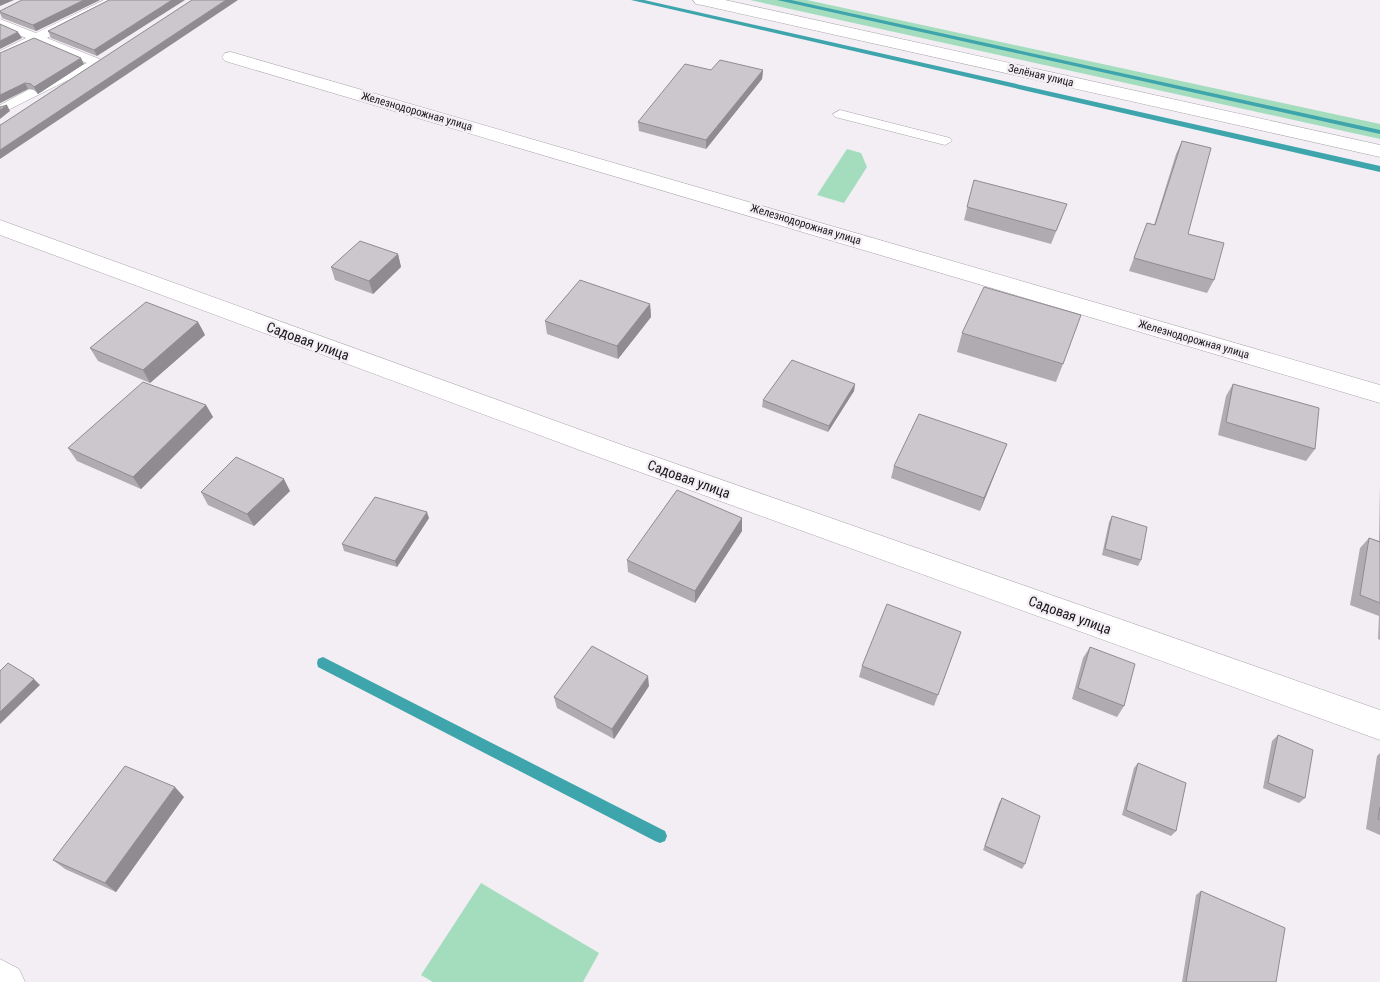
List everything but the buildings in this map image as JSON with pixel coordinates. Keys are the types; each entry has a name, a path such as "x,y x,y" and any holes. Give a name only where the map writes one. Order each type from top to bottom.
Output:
{"street":[{"name":"Зелёная улица","path":"702,0 1380,151"},
{"name":"Железнодорожная улица","path":"231,57 1380,394"},
{"name":"Садовая улица","path":"0,227 613,452 1380,725"},
{"path":"0,978 6,982"}],"lane":[{"path":"0,56 113,0"},
{"path":"0,23 102,60"},
{"path":"0,110 59,79 102,60"},
{"path":"16,116 102,60"},
{"path":"840,114 945,141"}],"green space":[{"path":"750,0 807,0 1380,124 1380,139"},
{"path":"847,149 861,153 867,167 844,203 817,195"},
{"path":"481,883 599,953 583,982 433,982 421,975"}],"waterway":[{"path":"635,0 1380,169"},
{"path":"781,0 1380,132"},
{"path":"323,663 660,836"}]}
